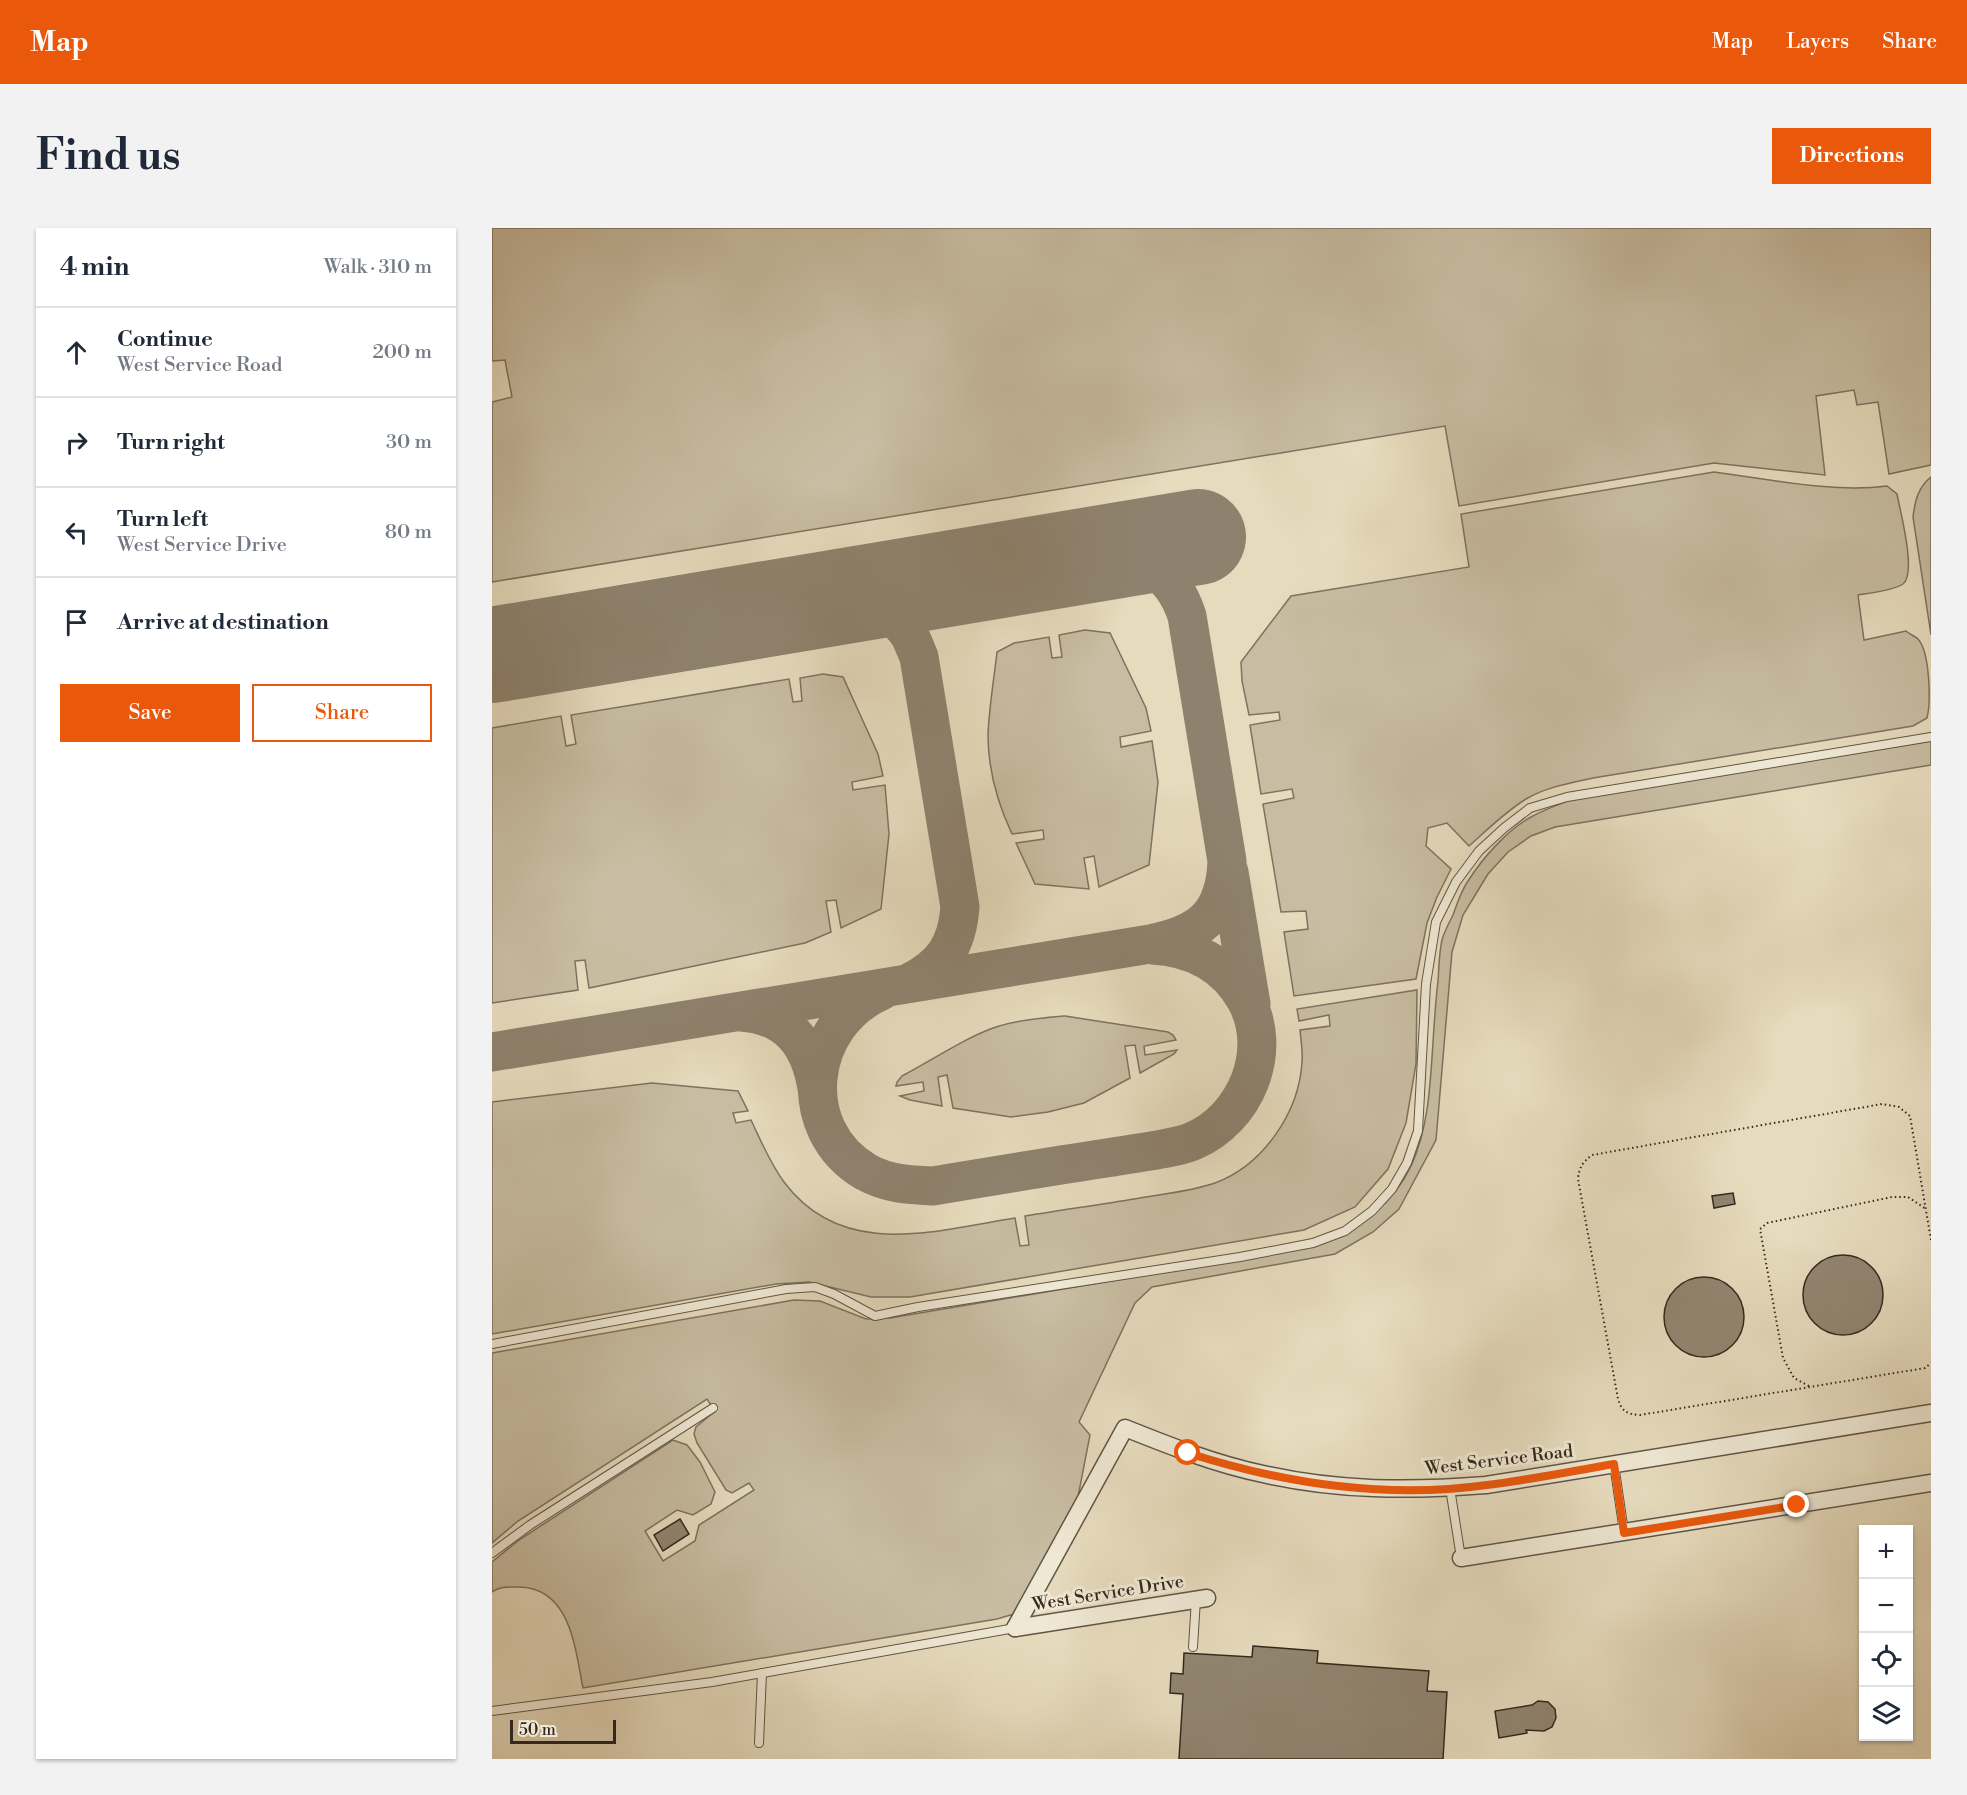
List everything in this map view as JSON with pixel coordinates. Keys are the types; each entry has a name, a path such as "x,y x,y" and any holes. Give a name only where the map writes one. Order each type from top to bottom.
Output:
{"street":[{"name":"West Service Road","path":"1015,1628 1125,1428 1221,1463 1293,1480 1358,1488 1413,1490 1486,1485 1931,1413"},
{"path":"1461,1558 1931,1483"},
{"name":"West Service Drive","path":"1015,1628 1202,1598"}],"lane":[{"path":"492,1344 786,1289 815,1287 834,1294 875,1316 918,1307 1240,1257 1313,1243 1345,1231 1372,1211 1392,1189 1407,1163 1418,1131 1426,984 1436,922 1456,882 1479,851 1504,828 1530,808 1567,797 1931,737"},
{"path":"492,1553 530,1525 713,1408"},
{"path":"1614,1464 1624,1533"},
{"path":"1450,1488 1461,1558"},
{"path":"1193,1647 1202,1598"},
{"path":"492,1712 712,1682 1015,1628"},
{"path":"759,1743 762,1673"}],"path":[{"path":"1931,1240 1910,1116 1899,1107 1882,1104 1592,1155 1578,1170 1614,1376 1622,1409 1629,1414 1640,1415 1924,1368 1931,1363"},
{"path":"1810,1387 1794,1378 1783,1358 1760,1229 1767,1223 1892,1197 1908,1197 1926,1209"}],"shaded area":[{"path":"492,228 1931,228 1931,465 1889,474 1878,402 1857,405 1854,390 1816,396 1825,475 1714,463 1459,506 1445,426 492,582 492,402 512,397 505,360 492,361"},
{"path":"1714,472 1844,488 1887,486 1897,494 1908,555 1907,578 1903,584 1894,588 1858,595 1864,640 1906,631 1918,639 1922,645 1927,665 1929,701 1927,718 1913,726 1593,778 1559,786 1542,791 1518,804 1469,846 1447,823 1428,828 1426,846 1451,869 1427,923 1416,979 1294,996 1284,932 1308,929 1306,911 1281,912 1263,804 1294,798 1292,789 1261,794 1250,725 1280,720 1279,712 1249,715 1242,681 1241,662 1291,596 1469,567 1461,514"},
{"path":"1931,477 1931,635 1913,517 1918,495 1923,485"},
{"path":"1085,630 1110,633 1146,708 1151,731 1120,737 1121,747 1152,741 1158,782 1149,865 1099,887 1094,856 1084,858 1089,889 1035,884 1016,843 1044,839 1043,830 1012,834 995,786 988,735 997,652 1014,643 1049,637 1052,658 1062,657 1059,635"},
{"path":"823,674 843,677 878,754 883,776 852,782 853,790 885,785 889,834 881,909 841,928 836,900 826,901 831,932 805,943 589,988 585,960 575,961 578,990 492,1003 492,728 561,716 566,746 576,744 571,715 789,679 793,702 802,701 800,678"},
{"path":"1931,741 1931,765 1555,827 1531,836 1508,852 1488,874 1463,915 1452,952 1436,1140 1399,1209 1373,1232 1335,1254 1152,1287 1135,1303 1079,1422 1090,1435 1077,1502 1014,1614 997,1619 583,1688 568,1623 550,1598 536,1590 519,1587 502,1588 492,1592 492,1562 519,1540 673,1440 687,1445 700,1462 715,1492 711,1504 693,1515 677,1510 645,1531 663,1561 695,1541 699,1525 754,1490 749,1483 732,1493 726,1490 697,1443 694,1434 696,1427 715,1411 707,1399 518,1521 492,1543 492,1353 794,1300 820,1301 866,1319 890,1318 1308,1248 1353,1228 1385,1203 1407,1174 1420,1141 1428,1105 1443,937 1468,881 1480,864 1513,829 1536,815 1569,800"},
{"path":"1417,990 1416,1064 1406,1123 1388,1169 1355,1207 1304,1230 910,1297 871,1297 809,1282 776,1284 492,1334 492,1102 652,1083 738,1091 748,1111 733,1113 736,1123 751,1120 770,1160 784,1182 807,1206 833,1222 861,1231 891,1234 953,1229 1015,1218 1020,1246 1029,1245 1025,1216 1185,1191 1215,1183 1232,1175 1263,1150 1286,1118 1299,1081 1302,1058 1300,1030 1330,1026 1329,1015 1299,1021 1297,1009"},
{"path":"1065,1016 1168,1032 1176,1040 1144,1046 1145,1055 1177,1050 1174,1054 1140,1073 1135,1045 1125,1046 1130,1078 1084,1103 1048,1112 1011,1117 953,1108 947,1075 938,1077 942,1106 900,1096 924,1091 923,1082 896,1086 902,1076 973,1037 996,1027 1013,1023"}],"building":[{"path":"1733,1193 1735,1204 1714,1208 1712,1196"},
{"path":"1835,1255 1851,1255 1872,1266 1883,1287 1883,1303 1872,1324 1851,1335 1835,1335 1821,1329 1809,1317 1803,1303 1803,1287 1809,1273 1821,1261"},
{"path":"1696,1277 1712,1277 1726,1284 1737,1295 1744,1309 1741,1332 1726,1350 1712,1357 1696,1357 1682,1350 1671,1339 1664,1325 1664,1309 1671,1295 1682,1284"},
{"path":"680,1519 689,1534 663,1551 654,1535"},
{"path":"1253,1646 1318,1651 1317,1663 1429,1671 1427,1691 1447,1692 1443,1759 1179,1759 1183,1694 1170,1693 1171,1673 1183,1674 1184,1653 1252,1657"},
{"path":"1538,1701 1548,1702 1555,1709 1556,1718 1552,1727 1544,1731 1526,1730 1527,1733 1499,1738 1495,1711 1532,1705"}],"taxiway":[{"path":"492,1052 1150,944 1183,935 1196,928 1215,909 1221,896 1227,861 1187,616 1172,586 1152,568 1125,559 1092,557"},
{"path":"773,609 829,602 866,605 882,611 897,621 910,636 919,657 960,907 956,933 946,953 931,969 909,983"},
{"path":"1229,872 1251,1004"},
{"path":"881,991 856,1006 837,1027 824,1051 818,1078 819,1105 827,1130 843,1153 866,1172 891,1181 933,1186 1154,1151 1193,1141 1211,1131 1227,1117 1240,1100 1249,1082 1255,1062 1257,1041 1254,1020 1246,1000 1228,976 1218,967 1194,954 1181,949 1152,945"},
{"path":"741,1012 772,1019 794,1035 809,1058 817,1088"}],"runway":[{"path":"492,655 1198,537"}],"route":[{"path":"1188,1453 1261,1474 1293,1480 1391,1490 1486,1485 1614,1464 1624,1533 1797,1505"}]}
